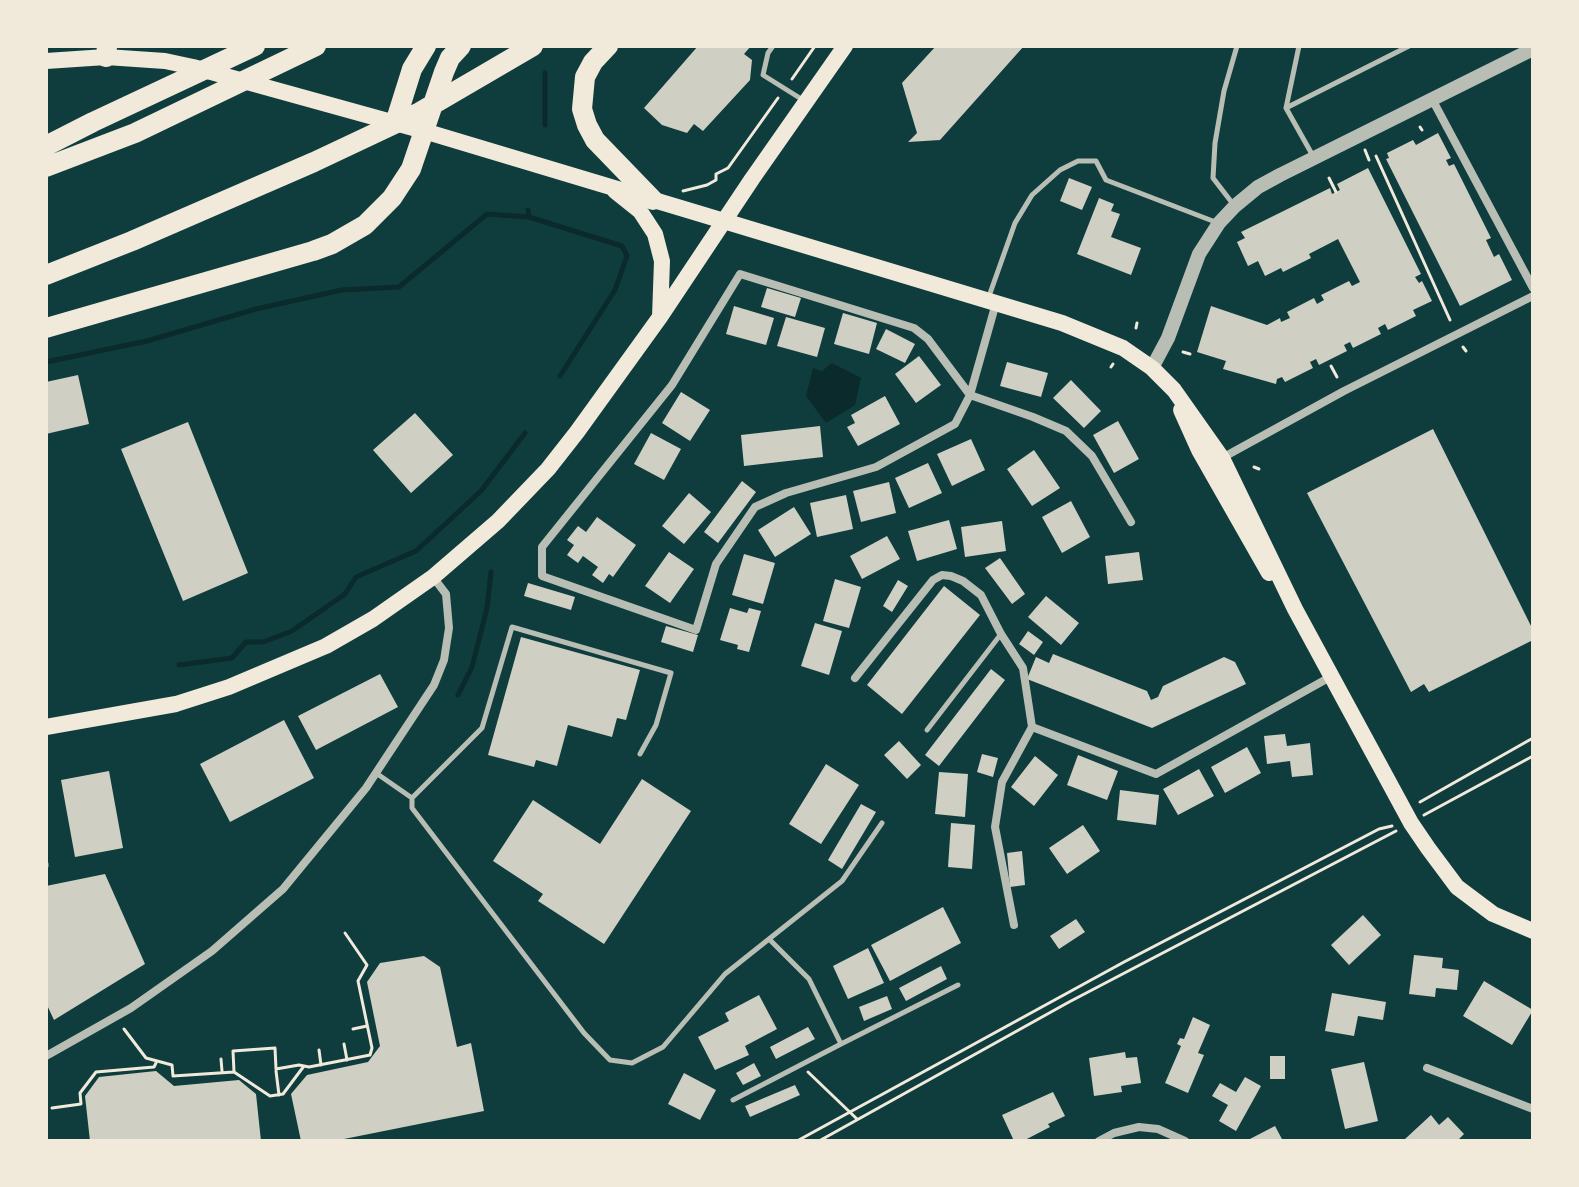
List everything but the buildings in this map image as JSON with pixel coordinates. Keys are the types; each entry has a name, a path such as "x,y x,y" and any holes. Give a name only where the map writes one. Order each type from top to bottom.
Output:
{"highway":[{"path":"46,146 255,46"},
{"path":"46,167 135,133 316,46"},
{"path":"395,123 412,69 426,46"},
{"path":"46,328 299,255 349,235 379,212 413,164 444,72 450,58 461,46"},
{"path":"46,275 314,162 420,112 533,46"},
{"path":"608,46 593,62 585,77 582,93 585,117 595,140 653,200"}],"main road":[{"path":"46,727 176,704 255,678 326,646 373,619 433,577 498,521 548,469 660,317 845,46"},
{"path":"46,61 106,51 193,67 607,185 1062,323 1123,348 1152,368 1174,390 1222,458 1295,609 1411,823 1457,887 1493,914 1533,931"},
{"path":"607,185 640,211 655,234 662,261 660,317"},
{"path":"1174,390 1199,450 1258,559 1295,609"}],"street":[{"path":"1152,368 1172,328 1195,263 1219,223 1235,206 1258,187 1533,49"},
{"path":"1432,99 1533,288"},
{"path":"992,302 970,395 955,424 876,467 786,493 755,507 716,564 696,630 542,576 542,547 672,385 740,274 914,328 928,339 970,395 1066,431 1092,456 1131,522"},
{"path":"1222,458 1344,391 1533,296"},
{"path":"855,678 933,580 942,575 963,581 981,595 1023,668 1032,727 1002,782 995,827 1014,925"},
{"path":"46,1056 131,1008 212,951 283,889 376,773 434,685 444,660 449,628 446,594 433,577"},
{"path":"1032,727 1156,774 1333,675"},
{"path":"1427,1068 1533,1109"},
{"path":"1099,1141 1114,1133 1139,1127 1158,1129 1185,1141"}],"lane":[{"path":"773,46 768,53 763,75 807,102"},
{"path":"1235,206 1213,178 1215,143 1224,91 1237,46"},
{"path":"1299,46 1286,108 1314,158"},
{"path":"1286,108 1409,46"},
{"path":"992,302 1015,223 1032,195 1060,170 1078,161 1096,161 1106,180 1219,223"},
{"path":"640,754 656,725 671,673 512,627 482,728 412,798 412,808 584,1033 610,1060 632,1063 663,1047 725,974 842,881 882,823"},
{"path":"927,730 1001,634"},
{"path":"376,773 412,798"},
{"path":"769,939 809,979 841,1044"},
{"path":"733,1100 958,985"}],"path":[{"path":"716,180 716,174 728,168 815,46"},
{"path":"1365,151 1369,160"},
{"path":"1376,156 1450,320"},
{"path":"1329,178 1336,192"},
{"path":"1183,352 1190,354"},
{"path":"1331,366 1337,377"},
{"path":"1420,802 1533,738"},
{"path":"1427,814 1533,756"},
{"path":"797,1141 1246,897 1379,829 1392,826"},
{"path":"819,1141 1069,1002 1393,833"},
{"path":"276,1069 321,1065 370,1055 372,1048 358,981 367,965 345,933"},
{"path":"353,1029 367,1026"},
{"path":"124,1029 146,1058 172,1065 173,1076 234,1072 270,1096 283,1094 304,1066"},
{"path":"344,1044 347,1060"},
{"path":"234,1072 233,1051 275,1048 279,1095"},
{"path":"319,1050 321,1065"},
{"path":"221,1059 222,1072"},
{"path":"52,1108 81,1104 80,1093 96,1072 154,1067 156,1063"},
{"path":"801,1065 857,1119"}],"water":[{"path":"832,363 861,378 855,405 826,423 806,396 813,368 822,371"}],"waterway":[{"path":"545,73 545,125"},
{"path":"528,210 529,217 622,246 627,256 615,290 560,376"},
{"path":"46,362 147,341 256,309 342,290 399,287 487,214 529,217"},
{"path":"179,665 232,658 246,642 263,642 292,631 345,594 356,577 416,551 481,491 525,433"},
{"path":"458,695 472,667 487,608 491,572"}]}
